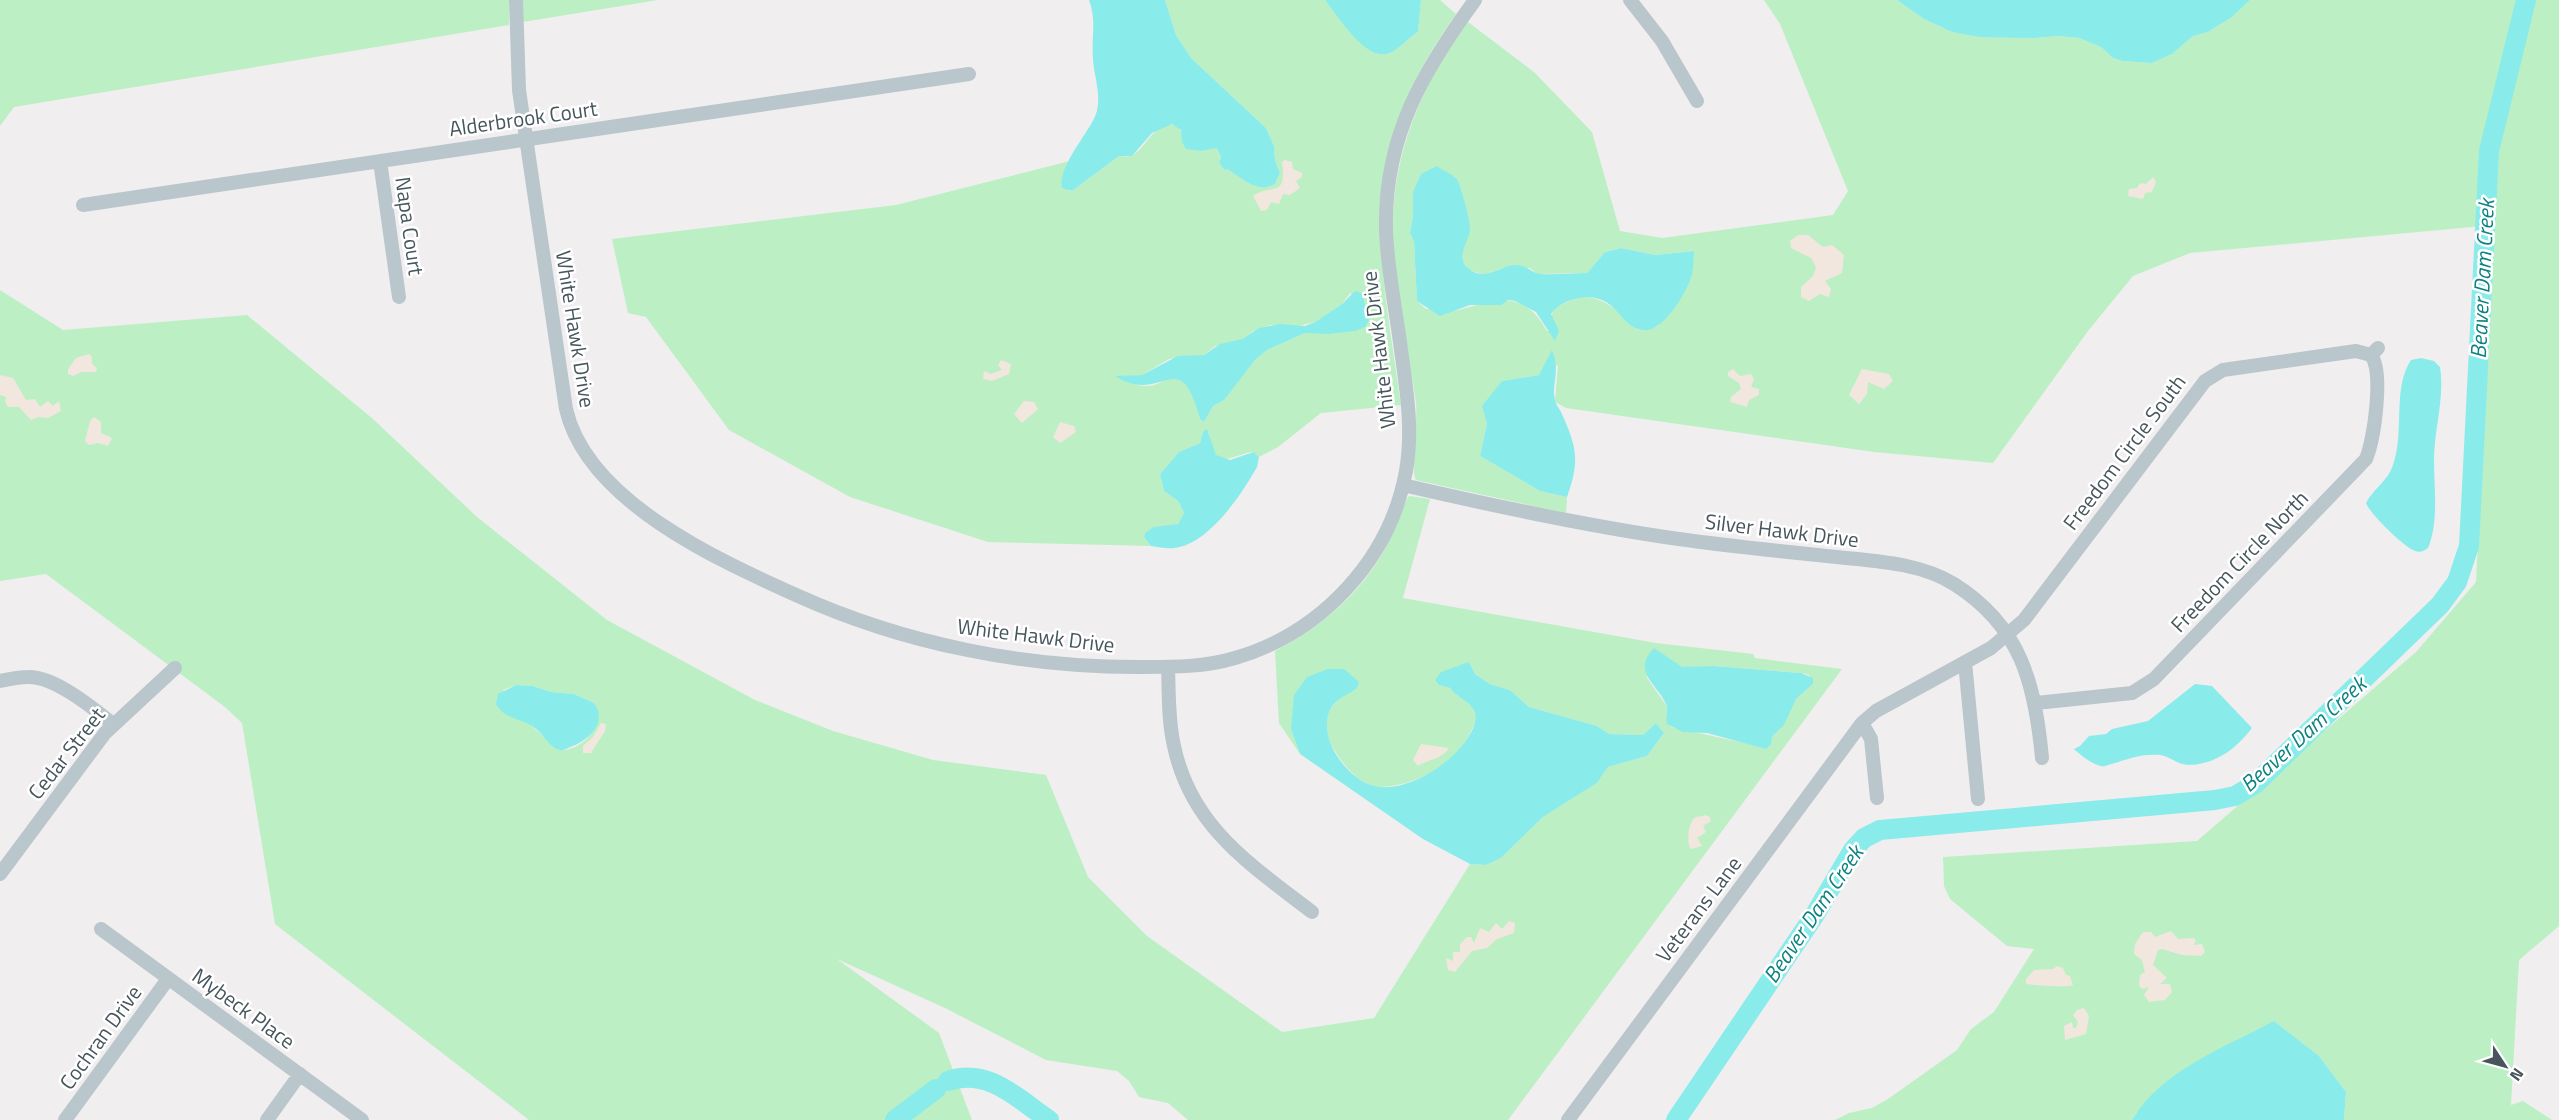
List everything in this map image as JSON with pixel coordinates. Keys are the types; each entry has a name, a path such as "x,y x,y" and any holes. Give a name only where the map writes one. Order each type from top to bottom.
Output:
{"street":[{"name":"White Hawk Drive","path":"516,0 516,69 568,416 593,465 626,498 717,556 808,601 867,623 931,642 1016,658 1118,668 1213,663 1253,652 1298,630 1339,598 1367,564 1387,529 1403,485 1409,442 1409,411 1387,254 1388,191 1397,143 1412,100 1434,57 1475,0"},
{"path":"1630,0 1662,41 1697,101"},
{"name":"Alderbrook Court","path":"83,204 969,74"},
{"name":"Napa Court","path":"380,161 399,297"},
{"name":"Freedom Circle South","path":"2008,635 2024,620 2205,381 2223,370 2356,351 2374,352"},
{"name":"Freedom Circle North","path":"2036,703 2132,693 2154,680 2366,459 2374,431 2377,372 2374,352"},
{"name":"Silver Hawk Drive","path":"1403,485 1536,515 1628,531 1908,567 1954,584 1985,608 2008,635 2022,661 2036,703 2042,758"},
{"name":"Veterans Lane","path":"1568,1120 1862,723 1876,711 1965,662 2008,635"},
{"path":"1965,662 1978,799"},
{"path":"1168,667 1174,745 1179,765 1194,800 1221,838 1237,854 1312,912"},
{"name":"Cedar Street","path":"0,874 113,724 175,668"},
{"path":"0,681 30,676 50,682 92,707 113,724"},
{"path":"1862,723 1871,739 1877,798"},
{"name":"Mybeck Place","path":"101,929 362,1120"},
{"name":"Cochran Drive","path":"65,1120 168,979"},
{"path":"267,1120 300,1074"}],"green space":[{"path":"0,0 509,0 509,25 14,107 0,126"},
{"path":"523,0 658,0 523,22"},
{"path":"1165,0 1325,0 1361,43 1379,54 1391,52 1418,32 1421,0 1440,0 1456,14 1423,65 1401,113 1387,158 1381,202 1381,248 1385,295 1401,405 1321,413 1278,447 1259,457 1254,452 1231,458 1220,458 1215,454 1209,433 1203,432 1200,443 1179,452 1160,474 1164,491 1178,501 1184,513 1178,524 1145,533 1144,537 1151,546 988,542 850,497 729,430 646,317 628,313 612,239 896,205 1070,161 1064,172 1069,191 1072,191 1119,156 1135,154 1156,131 1169,125 1177,126 1183,134 1182,142 1202,151 1217,148 1221,159 1219,162 1224,170 1226,168 1256,186 1269,187 1275,184 1280,173 1275,160 1274,146 1266,128 1191,58 1176,35","holes":["1351,292 1355,331 1305,333 1267,350 1255,360 1224,399 1213,406 1204,422 1200,419 1188,384 1183,380 1177,377 1170,378 1154,385 1144,386 1117,377 1142,375 1169,359 1204,355 1215,346 1242,339 1253,331 1270,325 1294,327 1315,322 1342,304"]},
{"path":"1764,0 1897,0 1924,19 1952,32 2036,38 2057,36 2079,38 2101,47 2113,58 2122,61 2152,63 2172,54 2193,36 2208,32 2232,17 2250,0 2559,0 2559,926 2519,960 2511,1105 2523,1101 2552,1120 2344,1120 2346,1092 2319,1056 2274,1021 2137,1112 2132,1120 1835,1120 1849,1113 1872,1108 1888,1099 1957,1050 1971,1029 1994,1012 2034,949 2007,946 1950,899 1944,886 1943,857 2197,841 2416,652 2476,582 2494,225 2190,253 2133,276 2088,331 1993,463 1874,452 1566,408 1555,402 1558,365 1539,375 1502,381 1487,423 1480,456 1540,491 1567,497 1566,513 1416,480 1414,466 1416,403 1395,271 1394,199 1405,144 1424,93 1468,22 1534,72 1592,132 1620,231 1662,238 1833,215 1848,191 1780,24","holes":["1440,170 1455,177 1461,189 1470,230 1462,253 1463,261 1469,270 1485,275 1502,268 1530,268 1537,274 1587,273 1605,252 1621,248 1655,255 1693,251 1658,326 1643,330 1608,304 1589,298 1567,302 1554,310 1551,318 1559,331 1547,331 1529,309 1519,303 1509,301 1486,303 1455,311 1426,309 1417,301 1414,242 1410,233 1413,192 1426,172"]},
{"path":"0,290 63,330 247,315 373,419 477,517 607,620 755,700 833,731 933,760 1046,775 1088,877 1147,936 1282,1032 1374,1018 1470,864 1486,865 1501,858 1543,817 1597,783 1608,767 1647,756 1664,733 1656,723 1643,735 1609,734 1597,726 1529,707 1510,690 1490,684 1475,674 1469,662 1439,685 1450,688 1474,709 1475,722 1467,739 1456,754 1435,771 1403,784 1382,787 1367,784 1346,766 1337,755 1330,740 1327,719 1333,705 1359,682 1291,729 1300,754 1279,723 1275,651 1323,621 1363,582 1384,551 1409,496 1430,499 1403,598 1656,643 1753,654 1755,658 1842,669 1508,1120 1188,1120 1168,1103 1139,1097 1129,1081 1117,1071 1046,1060 945,1008 837,959 939,1033 972,1120 529,1120 275,924 242,723 225,707 46,574 0,581","holes":["1654,649 1682,668 1713,666 1801,673 1809,675 1813,684 1796,699 1780,729 1763,747 1671,727 1666,705 1647,678","516,685 574,694 594,703 597,720 590,736 575,747 558,750 531,725 503,690"]}],"sand":[{"path":"1285,160 1292,162 1293,169 1302,173 1302,177 1296,181 1300,188 1290,195 1283,194 1279,204 1271,202 1267,210 1261,211 1253,196 1280,186 1283,174 1282,162"},
{"path":"2153,177 2156,182 2152,192 2145,193 2143,199 2128,196 2129,189 2137,188 2140,183 2146,184"},
{"path":"1798,235 1808,235 1823,247 1832,245 1844,255 1842,273 1825,281 1831,289 1829,297 1820,294 1809,301 1801,297 1801,287 1813,276 1816,267 1811,258 1791,248 1790,241"},
{"path":"89,354 92,357 92,364 97,368 96,372 81,372 73,376 68,374 68,369 76,358"},
{"path":"1001,360 1011,364 1009,374 992,381 983,379 984,371 991,374 1002,370 998,365"},
{"path":"1733,369 1740,376 1751,374 1754,379 1751,387 1759,389 1759,395 1749,400 1747,407 1730,402 1731,397 1741,389 1739,383 1728,376 1728,372"},
{"path":"1862,369 1889,374 1893,381 1884,389 1868,382 1867,394 1859,404 1849,395"},
{"path":"0,375 13,378 26,400 35,399 40,407 48,401 53,406 59,401 61,411 48,418 39,417 31,420 19,407 8,407 5,402 6,397 0,395"},
{"path":"1024,401 1034,402 1038,409 1022,423 1014,414"},
{"path":"94,417 101,422 101,433 112,438 108,446 98,443 89,445 85,441 90,421"},
{"path":"1060,422 1074,426 1076,432 1060,443 1053,437"},
{"path":"601,723 606,724 605,731 591,753 583,753 583,746 593,737"},
{"path":"1421,744 1449,748 1443,755 1418,766 1413,760"},
{"path":"1705,815 1710,817 1711,821 1703,826 1706,832 1697,838 1702,846 1691,849 1688,837 1691,823 1696,817"},
{"path":"1509,921 1515,923 1514,933 1497,939 1487,948 1472,951 1455,972 1448,970 1446,958 1453,961 1453,952 1460,952 1460,944 1467,937 1471,937 1474,943 1480,928 1489,932 1496,923 1502,929"},
{"path":"2171,931 2178,939 2194,938 2196,941 2193,945 2202,944 2205,952 2201,956 2158,950 2153,965 2167,978 2160,984 2170,984 2172,992 2165,1000 2149,1002 2144,995 2149,987 2142,989 2139,985 2140,975 2145,972 2142,960 2134,954 2135,944 2143,932 2151,932 2155,937"},
{"path":"2057,966 2063,968 2066,975 2070,976 2073,985 2026,984 2026,979 2034,970 2053,969"},
{"path":"2084,1008 2089,1016 2086,1034 2065,1040 2064,1026 2072,1022 2073,1028 2076,1028 2078,1022 2073,1015 2077,1010"}],"water":[{"path":"1089,0 1165,0 1176,35 1191,58 1266,128 1274,146 1275,160 1280,173 1275,184 1268,187 1256,186 1227,169 1224,170 1219,162 1221,158 1217,148 1202,151 1186,149 1182,142 1181,130 1172,124 1152,133 1132,156 1119,156 1072,191 1062,188 1064,170 1092,122 1098,107 1093,51 1093,15"},
{"path":"1325,0 1421,0 1418,32 1391,52 1379,54 1361,44 1352,35"},
{"path":"1897,0 2250,0 2232,17 2208,32 2193,36 2172,54 2152,63 2122,61 2113,58 2101,47 2079,38 1980,37 1952,32 1924,19"},
{"path":"1437,166 1458,181 1466,205 1470,230 1462,257 1463,262 1472,271 1483,274 1519,265 1541,274 1587,273 1605,252 1621,248 1655,255 1694,251 1690,281 1674,310 1659,325 1651,329 1635,328 1610,305 1592,298 1571,300 1551,314 1559,331 1555,341 1536,312 1515,301 1508,300 1501,305 1470,305 1440,316 1417,301 1414,242 1410,233 1413,192 1421,174"},
{"path":"1355,291 1362,293 1369,320 1365,327 1355,331 1328,334 1305,333 1267,350 1255,360 1224,400 1213,406 1204,422 1200,419 1185,384 1177,379 1146,385 1132,384 1115,376 1142,375 1178,356 1204,355 1220,344 1242,339 1259,328 1280,324 1305,326 1342,304"},
{"path":"1552,350 1556,365 1555,400 1571,435 1575,454 1574,473 1567,497 1540,491 1480,456 1487,423 1482,406 1502,381 1539,375"},
{"path":"2421,358 2434,361 2440,367 2441,390 2434,448 2434,527 2428,548 2419,552 2396,537 2380,522 2366,503 2391,471 2398,438 2400,397 2405,371 2411,360"},
{"path":"1207,429 1216,455 1230,460 1254,452 1259,457 1257,467 1233,504 1199,538 1187,545 1174,548 1151,546 1144,537 1145,533 1154,527 1178,524 1184,513 1178,501 1164,491 1160,474 1179,452 1200,443 1203,432"},
{"path":"1654,648 1682,667 1713,666 1801,673 1813,678 1813,684 1796,699 1784,725 1772,737 1771,744 1766,749 1707,733 1683,732 1667,724 1666,704 1648,678 1645,664"},
{"path":"1469,662 1475,674 1490,684 1510,690 1529,707 1597,726 1609,734 1643,735 1656,723 1664,733 1647,756 1608,767 1597,783 1543,817 1501,858 1486,865 1470,864 1423,839 1300,754 1291,729 1294,695 1307,677 1328,669 1344,669 1359,682 1357,688 1338,700 1330,710 1327,721 1328,733 1337,756 1354,775 1374,786 1398,786 1422,777 1445,763 1462,746 1474,726 1476,717 1474,709 1450,688 1439,685 1435,680 1441,672"},
{"path":"2195,684 2212,686 2252,728 2236,746 2215,759 2186,765 2165,756 2146,755 2102,766 2089,761 2074,749 2089,736 2106,734 2112,729 2148,721"},
{"path":"516,685 574,694 594,703 598,710 598,724 590,735 579,743 563,750 557,749 535,728 504,713 496,704 498,694"},
{"path":"2274,1021 2319,1056 2346,1092 2344,1120 2132,1120 2145,1102 2177,1074 2215,1051"}],"waterway":[{"name":"Beaver Dam Creek","path":"1676,1120 1814,916 1853,850 1864,838 1880,830 2215,800 2235,796 2255,784 2440,605 2457,582 2469,546 2489,151 2526,0"},
{"name":"Beaver Dam Creek","path":"948,1081 976,1078 1002,1087 1049,1120"},
{"name":"Beaver Dam Creek","path":"895,1120 936,1089"}]}
